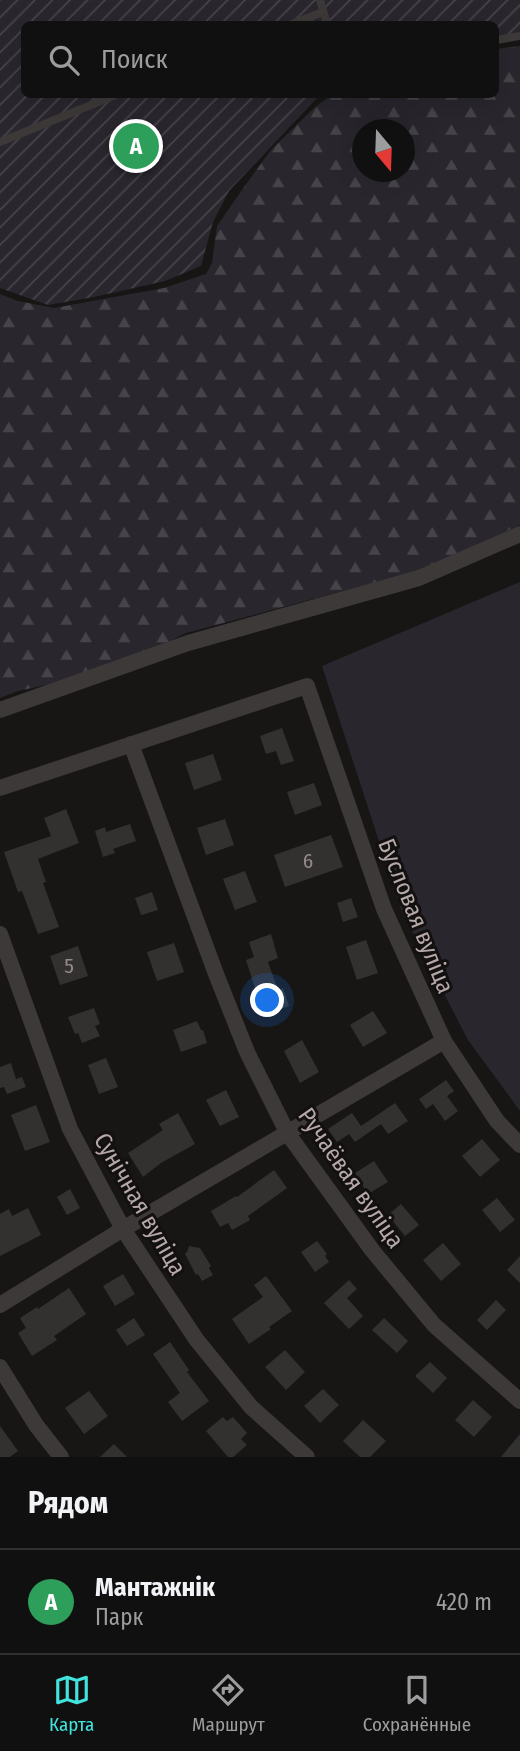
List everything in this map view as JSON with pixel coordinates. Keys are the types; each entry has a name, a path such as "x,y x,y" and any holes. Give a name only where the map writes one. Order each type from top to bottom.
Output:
{"street":[{"path":"0,710 188,643 419,578 520,534"},
{"name":"Бусловая вуліца","path":"131,744 307,686 384,909 444,1041 497,1121 520,1145"},
{"path":"0,788 131,744"},
{"name":"Ручаёвая вуліца","path":"131,744 220,985 247,1052 288,1134 372,1250 434,1325 520,1401"},
{"name":"Сунічная вуліца","path":"0,934 70,1129 123,1229 196,1339 251,1407 307,1457"},
{"path":"0,1305 123,1229 444,1041"},
{"path":"0,1367 36,1424 61,1457"}],"lane":[{"path":"320,0 326,21"},
{"path":"300,21 323,12"},
{"path":"499,39 520,36"},
{"path":"0,142 108,98"}],"green space":[{"path":"0,0 520,0 520,33 499,36 499,21 21,21 21,98 317,98 229,191 213,222 201,266 165,281 48,305 0,288"},
{"path":"520,46 520,525 417,571 186,633 107,672 18,691 0,698 0,294 18,301 54,308 164,288 206,274 212,263 217,226 271,150 328,98 499,98 499,49"},
{"path":"520,582 520,1111 468,1040 402,912 322,666"}],"building":[{"path":"282,728 294,761 281,765 276,751 266,754 260,736"},
{"path":"213,754 222,780 194,790 185,763"},
{"path":"314,783 322,805 295,815 287,792"},
{"path":"66,809 79,843 38,859 46,882 43,883 59,927 38,934 22,891 18,892 4,852 51,836 44,818"},
{"path":"225,819 234,845 206,855 197,828"},
{"path":"130,824 136,841 113,849 115,853 103,857 95,831 105,827 106,832"},
{"path":"331,835 343,867 285,887 274,855"},
{"path":"245,871 257,902 235,910 223,879"},
{"path":"152,892 158,910 141,915 135,898"},
{"path":"351,898 358,917 343,922 337,903"},
{"path":"271,934 278,958 268,962 278,990 283,988 289,1006 267,1014 246,960 254,957 249,942"},
{"path":"366,940 378,973 357,980 346,947"},
{"path":"174,943 184,972 157,981 147,952"},
{"path":"78,946 88,976 60,985 50,956"},
{"path":"94,1008 100,1024 95,1026 100,1036 82,1043 68,1017"},
{"path":"373,1011 387,1033 363,1047 350,1025"},
{"path":"197,1021 207,1043 181,1052 173,1030"},
{"path":"302,1040 319,1072 300,1083 284,1051"},
{"path":"106,1058 118,1087 99,1094 88,1065"},
{"path":"11,1063 16,1079 22,1077 26,1087 7,1094 4,1087 0,1088 0,1067"},
{"path":"446,1080 454,1091 447,1096 458,1111 445,1121 433,1104 426,1109 419,1099"},
{"path":"226,1090 239,1117 220,1126 206,1100"},
{"path":"395,1103 408,1121 388,1134 381,1124 355,1142 349,1134 337,1142 328,1129 352,1113 361,1126"},
{"path":"36,1105 50,1142 25,1151 11,1115"},
{"path":"178,1113 195,1144 161,1163 143,1177 128,1153 163,1130 159,1124"},
{"path":"482,1139 500,1160 480,1177 462,1156"},
{"path":"374,1161 388,1182 368,1194 355,1173"},
{"path":"274,1170 287,1188 248,1216 250,1220 232,1230 228,1223 220,1227 211,1211 237,1197"},
{"path":"70,1189 80,1208 67,1215 57,1197"},
{"path":"497,1198 515,1220 500,1232 482,1210"},
{"path":"401,1204 419,1225 405,1236 388,1215"},
{"path":"28,1208 41,1235 0,1256 0,1214 9,1209 12,1216"},
{"path":"317,1241 327,1254 325,1256 329,1262 315,1272 301,1252"},
{"path":"443,1243 461,1264 441,1281 423,1260"},
{"path":"189,1246 200,1248 211,1266 209,1268 213,1275 202,1281 198,1274 196,1275 185,1254"},
{"path":"520,1256 520,1283 507,1270"},
{"path":"123,1274 135,1294 115,1306 103,1286"},
{"path":"266,1276 292,1311 249,1344 232,1319 263,1297 254,1285"},
{"path":"349,1280 357,1289 347,1298 363,1316 349,1329 324,1303"},
{"path":"69,1288 86,1314 54,1336 57,1340 32,1356 18,1333 26,1328 20,1318"},
{"path":"496,1300 506,1310 487,1330 477,1320"},
{"path":"134,1318 145,1335 127,1346 116,1330"},
{"path":"384,1318 408,1341 397,1353 372,1330"},
{"path":"170,1342 189,1370 187,1372 209,1401 182,1421 168,1402 180,1393 153,1354"},
{"path":"285,1350 305,1372 286,1390 265,1367"},
{"path":"430,1362 447,1378 433,1393 415,1376"},
{"path":"323,1389 339,1405 320,1423 304,1406"},
{"path":"89,1391 108,1416 84,1434 65,1408"},
{"path":"473,1400 492,1417 474,1437 455,1420"},
{"path":"223,1417 227,1421 233,1417 247,1433 241,1439 247,1445 233,1457 228,1457 206,1431"},
{"path":"363,1420 386,1441 370,1457 360,1457 343,1441"},
{"path":"0,1426 18,1451 10,1457 0,1457"},
{"path":"520,1434 520,1457 501,1457"},
{"path":"114,1444 127,1457 100,1457"}],"place":[{"name":"Мантажнік","path":"136,146"}]}
